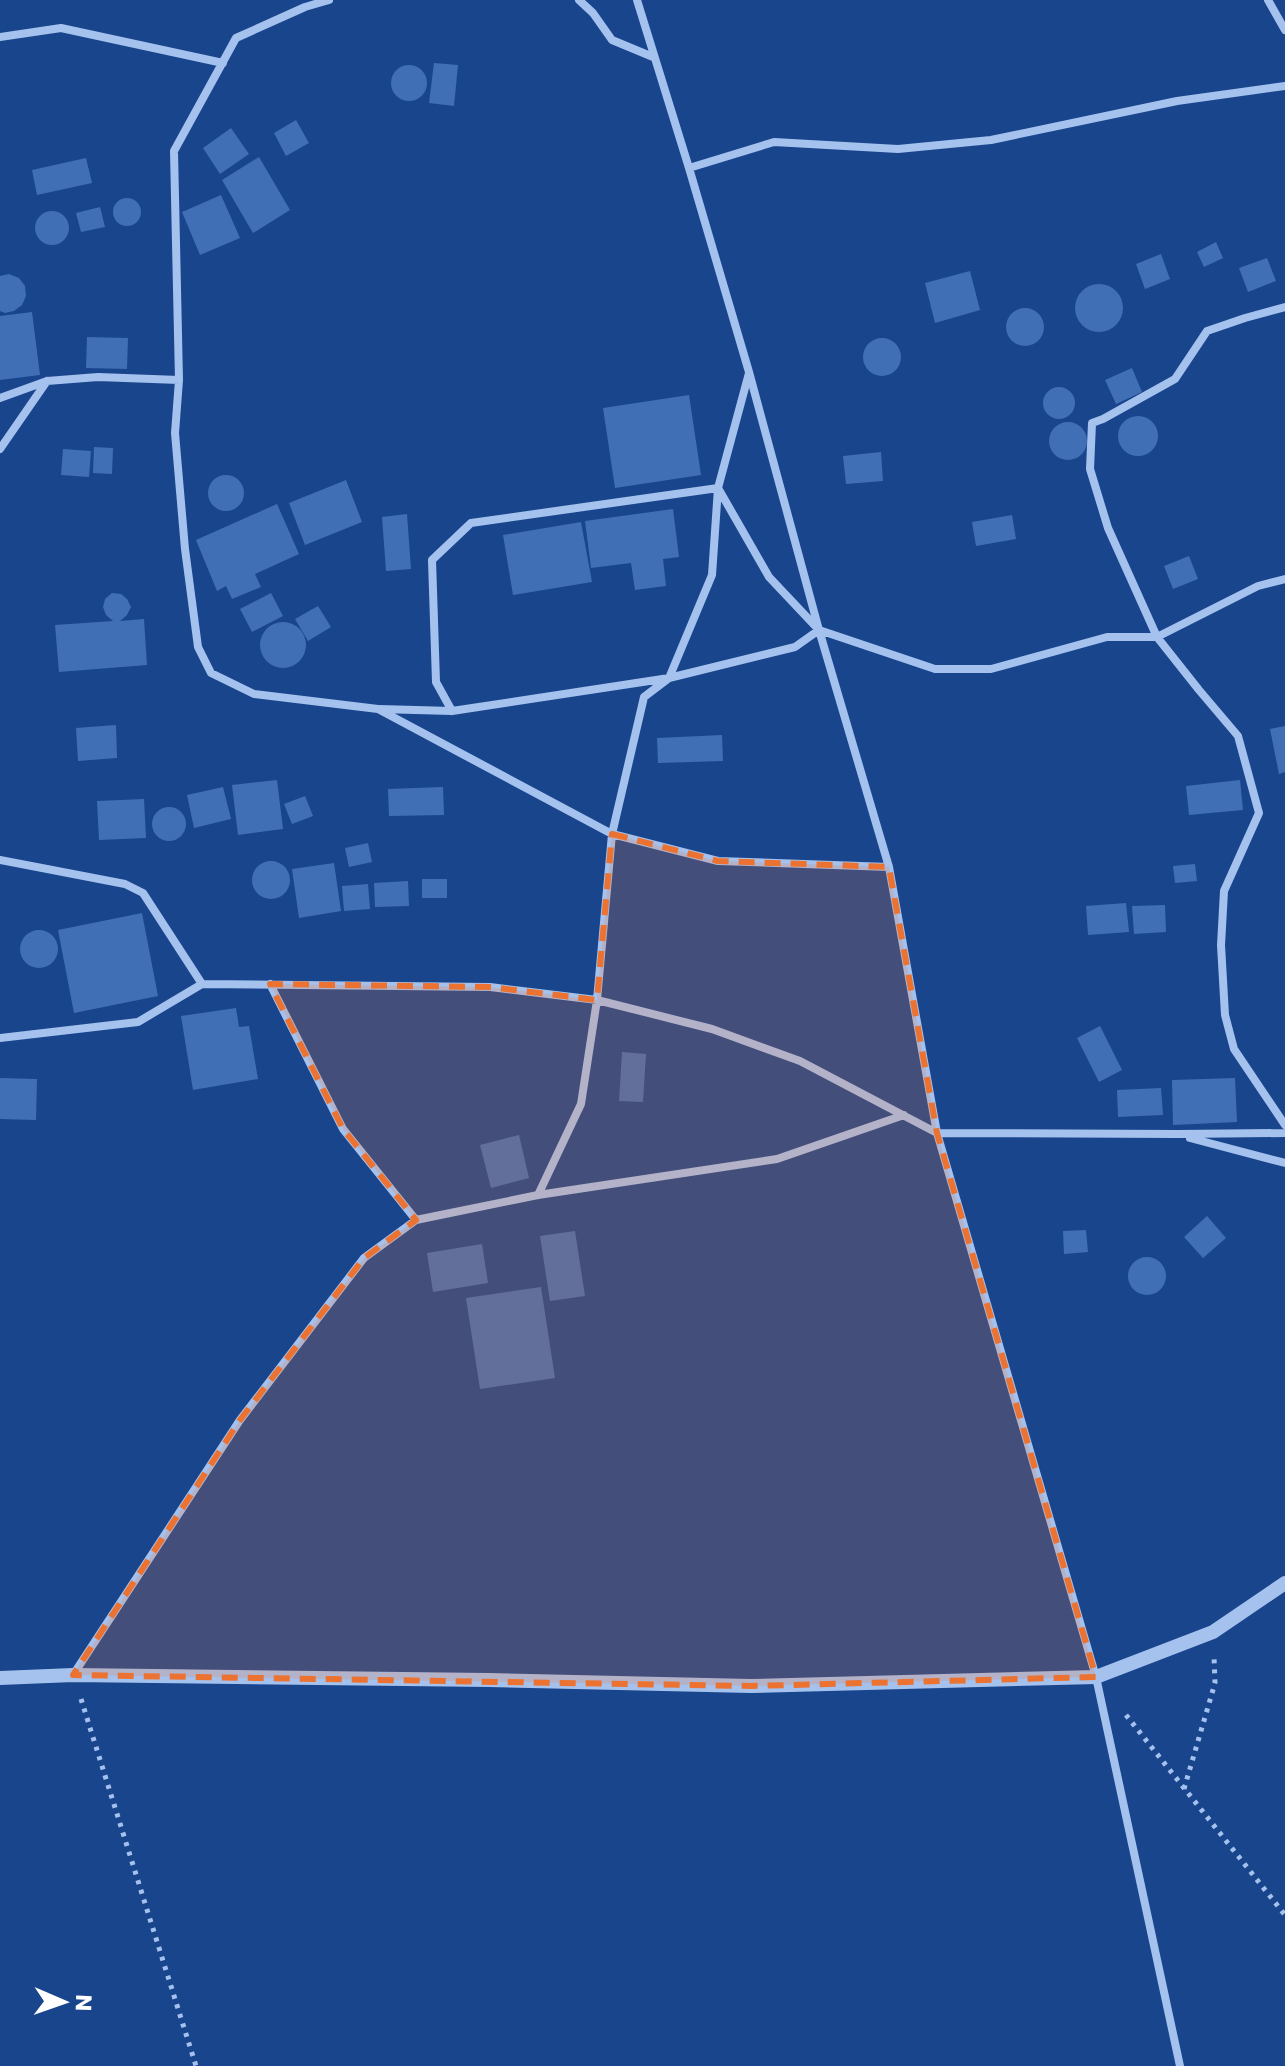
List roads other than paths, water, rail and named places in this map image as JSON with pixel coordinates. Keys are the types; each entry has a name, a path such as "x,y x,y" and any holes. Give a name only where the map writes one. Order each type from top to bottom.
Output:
{"street":[{"path":"329,0 305,7 236,38 174,151 179,380 175,433 185,549 198,647 211,673 254,694 378,709 452,711 669,678 795,647 819,630"},
{"path":"579,0 593,13 612,40 653,57"},
{"path":"637,0 749,372 819,630 889,867 937,1133 1096,1677 1180,2066"},
{"path":"1268,0 1285,30"},
{"path":"0,37 61,28 223,63"},
{"path":"689,168 774,142 898,149 991,140 1177,101 1285,86"},
{"path":"1285,307 1207,331 1175,379 1092,423 1090,469 1108,528 1157,637 1238,736 1259,813 1224,891 1221,945 1225,1015 1234,1049 1285,1125"},
{"path":"538,1195 581,1104 597,1000 612,834 644,697 669,678 712,575 718,488 749,372"},
{"path":"0,398 47,381 98,377 179,380"},
{"path":"0,449 47,381"},
{"path":"718,488 769,577 819,630 935,669 991,669 1107,637 1157,637 1258,586 1285,579"},
{"path":"452,711 436,682 432,560 471,523 718,488"},
{"path":"378,709 612,834 718,861 889,867"},
{"path":"0,860 125,884 143,893 202,984"},
{"path":"0,1038 138,1022 202,984 490,987 597,1000 712,1029 800,1061 937,1133 1285,1133"},
{"path":"270,984 343,1129 416,1220"},
{"path":"73,1675 240,1420 364,1258 416,1220 538,1195 777,1159 904,1115"},
{"path":"1178,1134 1285,1163"},
{"path":"0,1678 73,1675 751,1686 1096,1677 1213,1632 1285,1583"}]}
